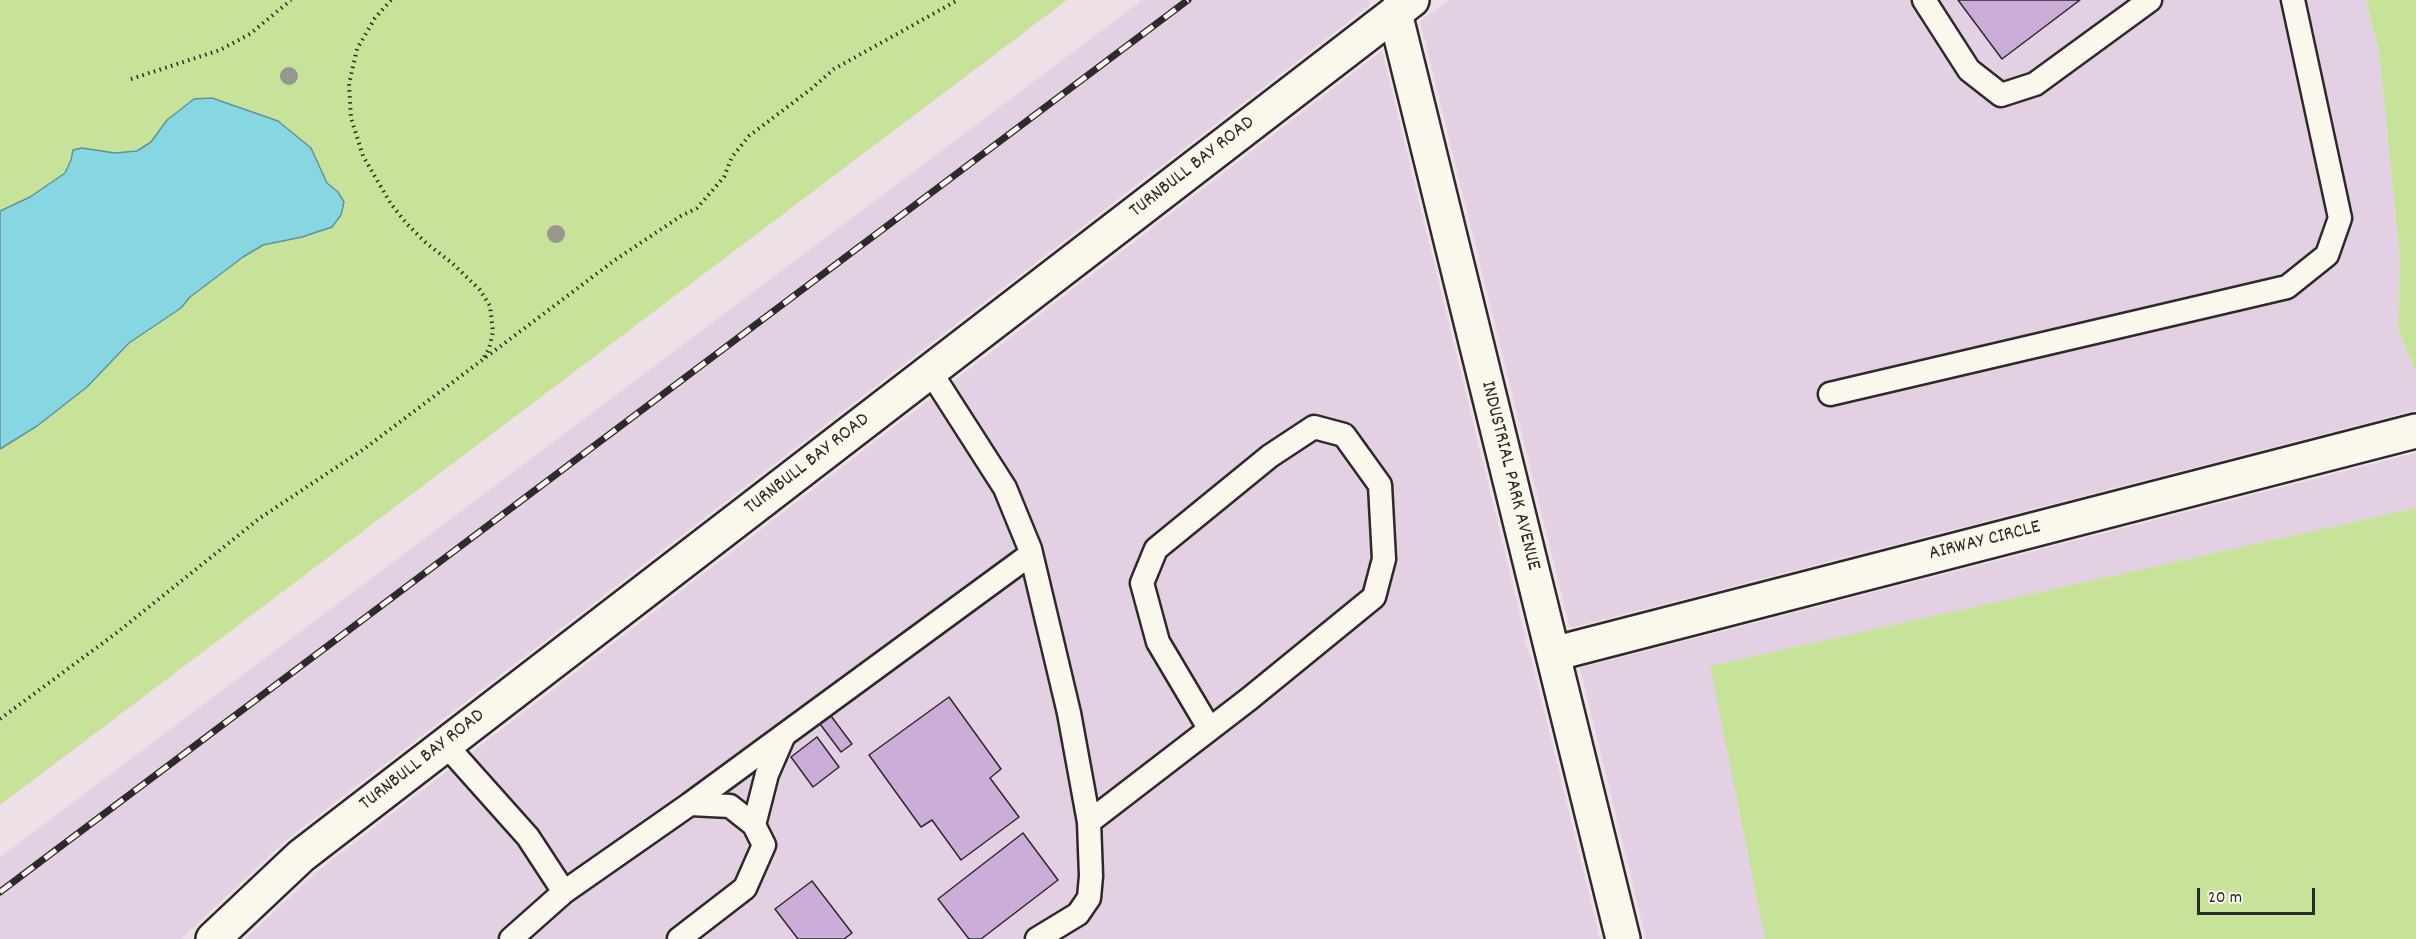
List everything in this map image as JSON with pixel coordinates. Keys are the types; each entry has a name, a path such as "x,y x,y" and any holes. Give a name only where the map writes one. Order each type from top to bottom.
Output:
{"street":[{"name":"TURNBULL BAY ROAD","path":"213,939 301,855 1404,6"},
{"name":"INDUSTRIAL PARK AVENUE","path":"1404,6 1553,654 1623,939"},
{"name":"AIRWAY CIRCLE","path":"1553,654 2416,431"}],"lane":[{"path":"1924,0 1969,70 2001,96 2035,84 2150,0"},
{"path":"1830,394 2287,287 2327,255 2340,218 2293,0"},
{"path":"930,371 1005,488 1031,554 1069,713 1089,822 1091,876 1089,898 1078,914 1038,939"},
{"path":"1089,822 1249,699 1374,597 1384,559 1380,485 1344,435 1314,428 1270,456 1156,549 1142,583 1158,642 1209,728"},
{"path":"511,939 564,892 690,804 1031,554"},
{"path":"754,825 767,774 784,735"},
{"path":"445,744 528,837 564,892"},
{"path":"679,939 745,888 764,845 754,825 730,806 690,804"}],"path":[{"path":"131,79 220,50 250,34 291,0"},
{"path":"391,0 375,18 357,49 349,84 351,118 363,156 391,204 426,243 452,263 480,290 490,306 493,332 489,350 481,363"},
{"path":"0,719 115,633 260,518 364,449 615,260 681,216 697,208 724,177 732,157 749,136 834,69 958,0"}],"shaded area":[{"path":"1142,0 1369,0 1370,5 286,840 181,939 0,939 0,857"},
{"path":"1449,0 2366,0 2379,52 2400,258 2398,329 2416,373 2416,410 1570,628 1420,21"},
{"path":"1382,51 1526,639 1524,640 1531,658 1600,939 245,939 318,871"},
{"path":"2416,453 2416,508 1711,666 1765,939 1646,939 1580,668"}],"green space":[{"path":"0,0 1067,0 0,805"},
{"path":"2366,0 2416,0 2416,373 2398,329 2400,258 2379,52"},
{"path":"2416,508 2416,939 1765,939 1710,666"}],"water":[{"path":"212,98 278,121 311,148 327,183 338,192 344,202 341,215 332,227 302,237 263,245 243,257 190,297 181,308 129,343 87,387 37,426 0,449 0,211 30,197 65,173 73,150 82,148 115,153 137,151 151,142 167,120 194,99"}],"building":[{"path":"1958,0 2080,0 2002,59"},
{"path":"949,697 1001,769 990,778 1019,817 961,860 932,820 921,827 869,755"},
{"path":"831,716 852,744 841,752 820,724"},
{"path":"817,737 839,767 813,787 791,757"},
{"path":"1023,833 1058,880 981,939 969,939 938,899"},
{"path":"812,881 852,933 844,939 798,939 775,909"}],"railway":[{"path":"0,892 1188,0"}]}
